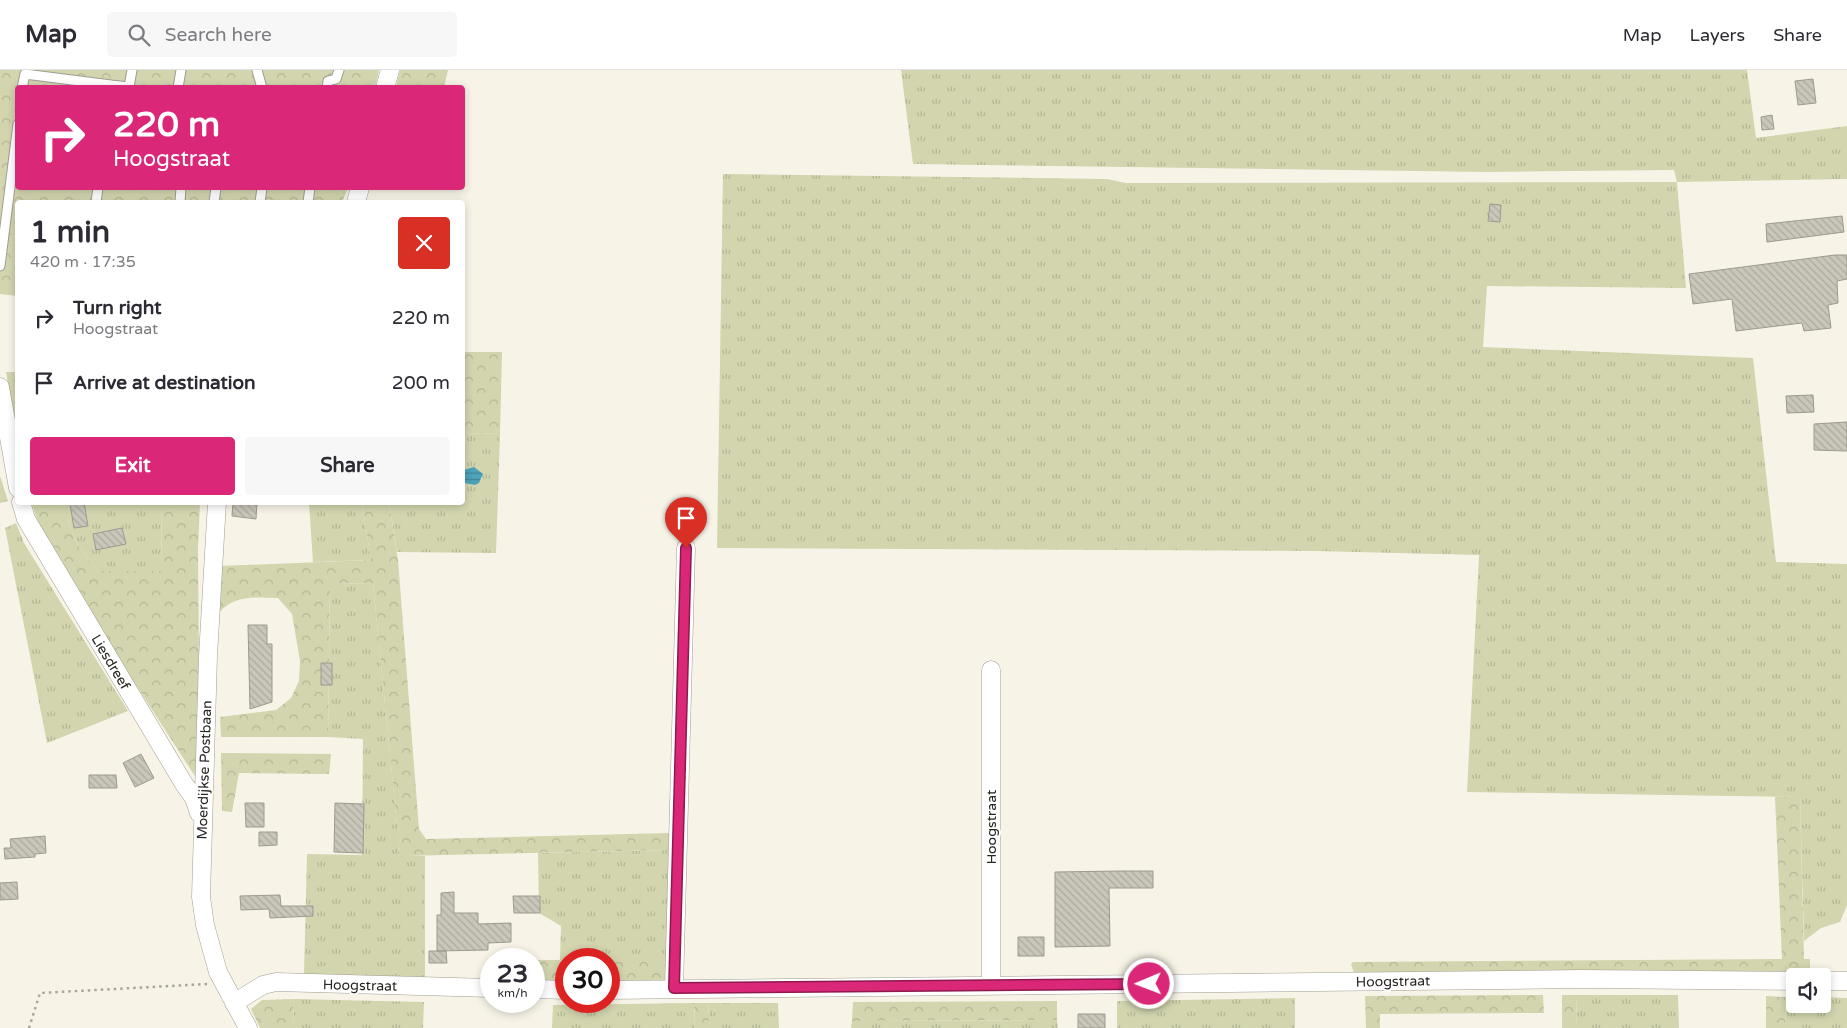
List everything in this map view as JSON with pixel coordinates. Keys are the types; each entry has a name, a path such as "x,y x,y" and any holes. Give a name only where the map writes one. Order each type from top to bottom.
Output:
{"street":[{"path":"386,85 390,70"},
{"path":"0,387 15,471"},
{"name":"Liesdreef","path":"22,505 26,519 194,798 202,821"},
{"name":"Moerdijkse Postbaan","path":"217,505 202,821 201,897 205,925 218,972 248,1028"},
{"path":"674,988 686,548"},
{"name":"Hoogstraat","path":"991,670 991,985"},
{"name":"Hoogstraat","path":"620,990 1572,979 1786,981"},
{"path":"1831,981 1847,981"},
{"name":"Hoogstraat","path":"234,1003 263,985 276,982 480,988"}],"lane":[{"path":"130,85 132,70"},
{"path":"178,85 181,70"},
{"path":"256,70 261,85"},
{"path":"327,85 328,81 336,79 339,70"},
{"path":"23,85 25,74 104,85"},
{"path":"0,266 15,148"}],"path":[{"path":"29,1028 40,993 186,987 223,983"}],"green space":[{"path":"0,70 379,70 376,85 15,85 15,190 347,190 343,200 15,200 15,296 0,294"},
{"path":"400,70 448,70 444,85 396,85"},
{"path":"901,70 1747,70 1756,138 1847,126 1847,179 1677,182 1674,170 1488,172 913,164"},
{"path":"723,174 1107,179 1126,183 1677,182 1686,288 1487,286 1483,347 1753,358 1776,562 1847,564 1847,905 1840,922 1821,928 1804,941 1800,797 1467,792 1479,555 1315,551 717,548"},
{"path":"465,352 502,352 500,434 465,433"},
{"path":"6,372 15,372 15,423"},
{"path":"465,433 500,434 496,553 397,552 389,505 465,505 465,483 475,485 482,478 474,467 465,469"},
{"path":"0,476 8,501 0,503"},
{"path":"32,505 57,505 60,508 60,519 68,520 78,545 98,571 161,571 162,505 200,505 198,549 200,784 107,640 43,537"},
{"path":"57,505 162,505 161,571 98,571 78,545 68,520 60,520 60,508"},
{"path":"309,505 362,505 371,560 313,562"},
{"path":"362,505 389,505 398,560 419,829 426,839 669,833 669,850 400,856 373,583 330,584 328,737 221,737 220,717 276,710 291,698 299,681 300,661 292,614 278,598 246,598 238,600 224,607 219,613 220,566 371,560"},
{"path":"16,523 24,543 128,711 47,743 5,528"},
{"path":"373,583 400,855 425,856 425,979 304,975 307,854 362,855 363,739 328,737 330,584"},
{"path":"221,753 331,754 329,774 239,773 232,812 222,811"},
{"path":"1775,797 1800,797 1804,959 1810,959 1810,968 1786,968 1786,974 1355,976 1351,964 1353,962 1782,959"},
{"path":"669,850 669,960 620,960 620,948 560,948 561,926 539,913 538,853"},
{"path":"545,960 555,960 555,981 545,981"},
{"path":"620,960 669,960 669,981 620,981"},
{"path":"1543,995 1544,1013 1380,1014 1380,1028 1366,1028 1365,996"},
{"path":"1562,995 1576,995 1577,1028 1562,1028"},
{"path":"1576,995 1678,995 1679,1028 1577,1028"},
{"path":"1766,996 1785,997 1786,1028 1766,1028"},
{"path":"1785,997 1786,1013 1831,1013 1831,997 1847,998 1847,1028 1786,1028"},
{"path":"1295,998 1295,1028 1117,1028 1117,1001"},
{"path":"294,999 424,1002 423,1028 293,1028"},
{"path":"294,999 293,1028 260,1028 251,1009 262,1000"},
{"path":"1057,1001 1057,1020 852,1021 853,1002"},
{"path":"694,1003 695,1028 552,1028 553,1005 555,1005 555,1013 620,1013 620,1004"},
{"path":"694,1003 708,1003 710,1028 695,1028"},
{"path":"708,1003 778,1003 779,1028 710,1028"},
{"path":"1057,1020 1058,1028 851,1028 852,1021"}],"water":[{"path":"474,467 483,474 479,483 475,485 465,483 465,469"}],"building":[{"path":"1813,79 1816,103 1798,105 1795,81"},
{"path":"1772,115 1774,129 1762,130 1761,117"},
{"path":"1490,204 1501,205 1500,222 1488,221"},
{"path":"1842,216 1844,232 1767,242 1766,224"},
{"path":"1847,255 1847,279 1837,281 1838,303 1828,305 1831,328 1804,331 1802,323 1736,331 1732,299 1693,304 1689,274"},
{"path":"1813,395 1814,412 1787,413 1786,396"},
{"path":"1847,422 1847,451 1814,450 1814,424"},
{"path":"70,505 84,505 88,526 74,528"},
{"path":"233,505 257,505 256,519 232,516"},
{"path":"122,528 126,544 96,550 93,534"},
{"path":"248,625 267,625 267,644 272,644 272,702 250,709"},
{"path":"321,663 332,663 332,685 321,685"},
{"path":"141,754 154,778 135,787 123,763"},
{"path":"89,775 116,775 117,788 89,788"},
{"path":"245,803 264,803 264,827 246,827"},
{"path":"335,803 364,804 363,853 334,852"},
{"path":"259,832 277,832 277,845 259,846"},
{"path":"45,836 46,853 35,854 35,857 5,859 4,848 11,848 10,839"},
{"path":"1153,871 1153,888 1109,888 1110,946 1055,947 1055,872"},
{"path":"17,882 18,899 0,900 0,883"},
{"path":"454,892 454,913 478,913 478,924 511,923 511,942 488,943 488,948 480,948 480,950 437,951 437,915 441,915 441,893"},
{"path":"280,895 281,906 313,906 313,916 270,918 269,909 241,910 240,896"},
{"path":"513,896 540,896 540,913 514,913"},
{"path":"1018,937 1044,937 1044,956 1018,956"},
{"path":"429,951 446,951 447,963 429,963"},
{"path":"1078,1014 1105,1014 1105,1028 1078,1028"}],"route":[{"path":"686,548 674,988 1149,984"}]}
